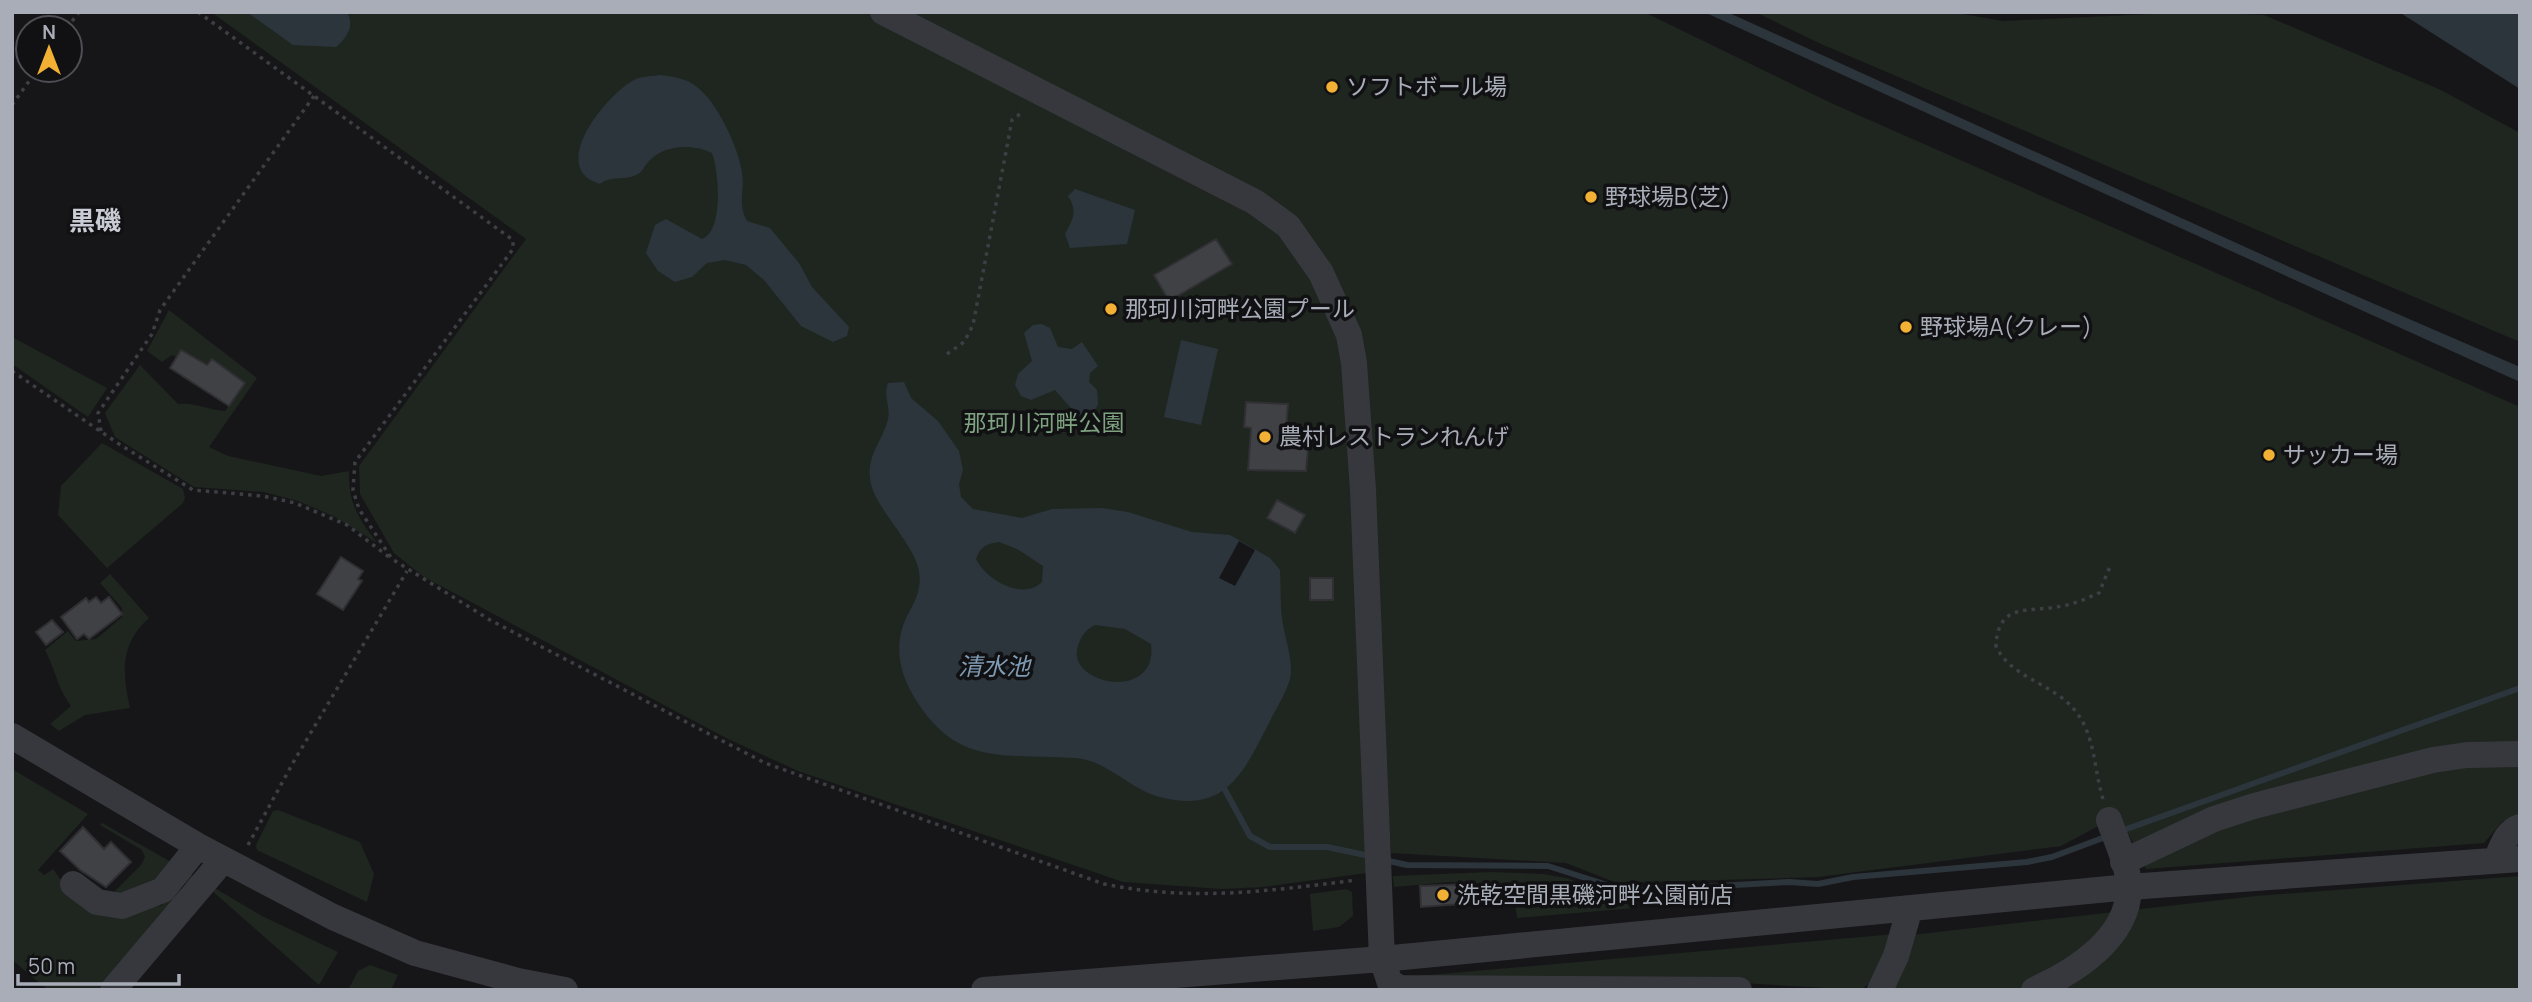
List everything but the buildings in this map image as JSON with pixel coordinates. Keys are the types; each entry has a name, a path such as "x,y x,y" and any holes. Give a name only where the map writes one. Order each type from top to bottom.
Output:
{"street":[{"path":"883,12 1255,202 1288,226 1321,273 1349,335 1354,363 1363,490 1382,959 1390,983 1400,988 1739,990"},
{"path":"12,736 229,864 332,917 415,953 517,981 565,990"},
{"path":"2124,867 2214,819 2254,806 2433,760 2467,755 2520,754"},
{"path":"2034,990 2064,976 2088,960 2108,938 2122,913 2124,867 2109,820"},
{"path":"984,990 1382,959 1910,908 2124,867 2508,859 2506,838 2513,829 2520,827"},
{"path":"74,884 97,902 122,906 163,890 198,846"},
{"path":"113,990 229,864"},
{"path":"1880,990 1896,956 1910,908"}],"path":[{"path":"198,12 513,240 513,249 355,462 354,490 359,509 392,559"},
{"path":"12,105 27,84"},
{"path":"102,433 98,413 152,334 160,310 314,96"},
{"path":"947,354 964,342 973,325 1012,120"},
{"path":"12,371 102,433 193,490 263,496 295,503 347,525 407,571 490,620 765,763 1104,884 1147,893 1229,895 1380,877"},
{"path":"2109,820 2088,732 2073,708 2052,690 2008,664 1996,646 1999,624 2008,615 2063,606 2099,593 2111,564"},
{"path":"229,864 407,571"}],"green space":[{"name":"那珂川河畔公園","path":"211,12 1644,12 1831,103 2520,407 2520,815 2503,821 2484,843 2146,869 2119,815 2061,846 1818,877 1617,883 1566,863 1391,853 1384,746 1367,873 1263,887 1221,889 1123,882 798,771 726,738 424,577 394,553 360,494 359,466 526,239"},
{"path":"1755,12 1951,12 2003,21 2193,12 2264,15 2441,90 2520,133 2520,342 1821,44"},
{"path":"169,310 257,378 209,447 228,456 321,476 349,471 352,501 377,543 335,517 298,501 264,492 194,487 115,437 105,413 140,365 178,404 225,411 245,383 212,359 201,367 172,355 162,362 147,351"},
{"path":"12,337 107,388 88,417 12,364"},
{"path":"102,443 183,489 185,497 183,503 107,568 58,515 61,486"},
{"path":"110,574 149,618 128,648 125,671 130,708 85,715 59,731 50,724 71,706 62,692 45,650 68,631 76,641 96,639 122,617 122,608 100,583"},
{"path":"12,769 88,814 38,870 44,875 53,869 64,884 161,906 186,885 181,879 187,873 198,879 102,990 48,990 12,960"},
{"path":"278,810 360,842 374,874 367,902 257,850 256,845 273,811"},
{"path":"102,823 173,863 171,874 140,888 110,896 141,865 145,857 142,850 100,825"},
{"path":"1491,872 1567,878 1635,908 1517,918 1513,885 1449,882 1394,887 1393,876"},
{"path":"2520,876 2520,990 1886,990 1911,935 2256,896"},
{"path":"213,887 262,916 338,952 319,985 211,890"},
{"path":"1346,889 1352,892 1353,916 1339,927 1313,931 1310,894"},
{"path":"1895,934 1877,974 1859,990 1709,981 1418,976"},
{"path":"370,965 398,975 391,990 348,990 358,971"}],"water":[{"path":"247,12 347,12 350,27 336,47 293,45"},
{"path":"1704,12 1727,12 2296,270 2520,367 2520,382"},
{"path":"2399,12 2520,12 2520,89"},
{"path":"661,75 689,82 712,103 737,151 743,180 742,209 747,221 770,228 799,263 812,287 849,327 847,336 833,342 801,326 764,280 746,265 725,260 707,263 692,277 675,282 658,271 646,253 655,225 666,219 702,239 714,224 718,186 712,153 689,147 672,148 656,155 641,172 631,177 608,180 600,184 585,176 579,163 580,148 597,115 634,80"},
{"path":"1075,189 1135,210 1127,244 1070,248 1065,234 1074,211 1068,196"},
{"path":"1042,324 1050,328 1058,347 1072,349 1082,342 1098,366 1090,373 1089,382 1097,390 1098,404 1095,410 1078,416 1055,390 1031,400 1021,396 1015,385 1018,374 1032,361 1024,333 1033,325"},
{"path":"1181,340 1218,349 1201,425 1164,417"},
{"name":"清水池","path":"904,382 911,398 938,421 959,451 963,470 959,484 961,497 973,509 1022,518 1052,509 1102,508 1128,512 1192,532 1230,535 1270,558 1280,570 1281,612 1290,657 1289,682 1252,755 1231,784 1202,799 1183,801 1160,797 1087,760 986,753 967,747 949,737 932,722 905,680 899,648 903,627 920,584 919,571 910,548 872,489 870,478 873,455 888,419 888,383","holes":["999,542 1017,549 1043,566 1042,582 1034,587 1015,589 996,581 988,574 976,559 984,547","1095,625 1125,629 1151,644 1150,663 1141,675 1128,681 1113,682 1097,678 1085,670 1078,660 1078,646 1084,634"]}],"pier":[{"path":"1239,541 1255,550 1235,586 1219,578"}],"waterway":[{"path":"2121,831 2520,688"},
{"path":"1225,790 1250,836 1270,847 1327,847 1370,856"},
{"path":"1384,860 1407,865 1548,866 1626,891 1789,882 1818,884 1853,877 2027,862 2052,857 2108,836"}],"place":[{"name":"ソフトボール場","path":"1332,87"},
{"name":"野球場B(芝)","path":"1591,197"},
{"name":"那珂川河畔公園プール","path":"1111,309"},
{"name":"野球場A(クレー)","path":"1906,327"},
{"name":"農村レストランれんげ","path":"1265,437"},
{"name":"サッカー場","path":"2269,455"},
{"name":"洗乾空間黒磯河畔公園前店","path":"1443,895"}],"district":[{"name":"黒磯","path":"95,221"}]}
